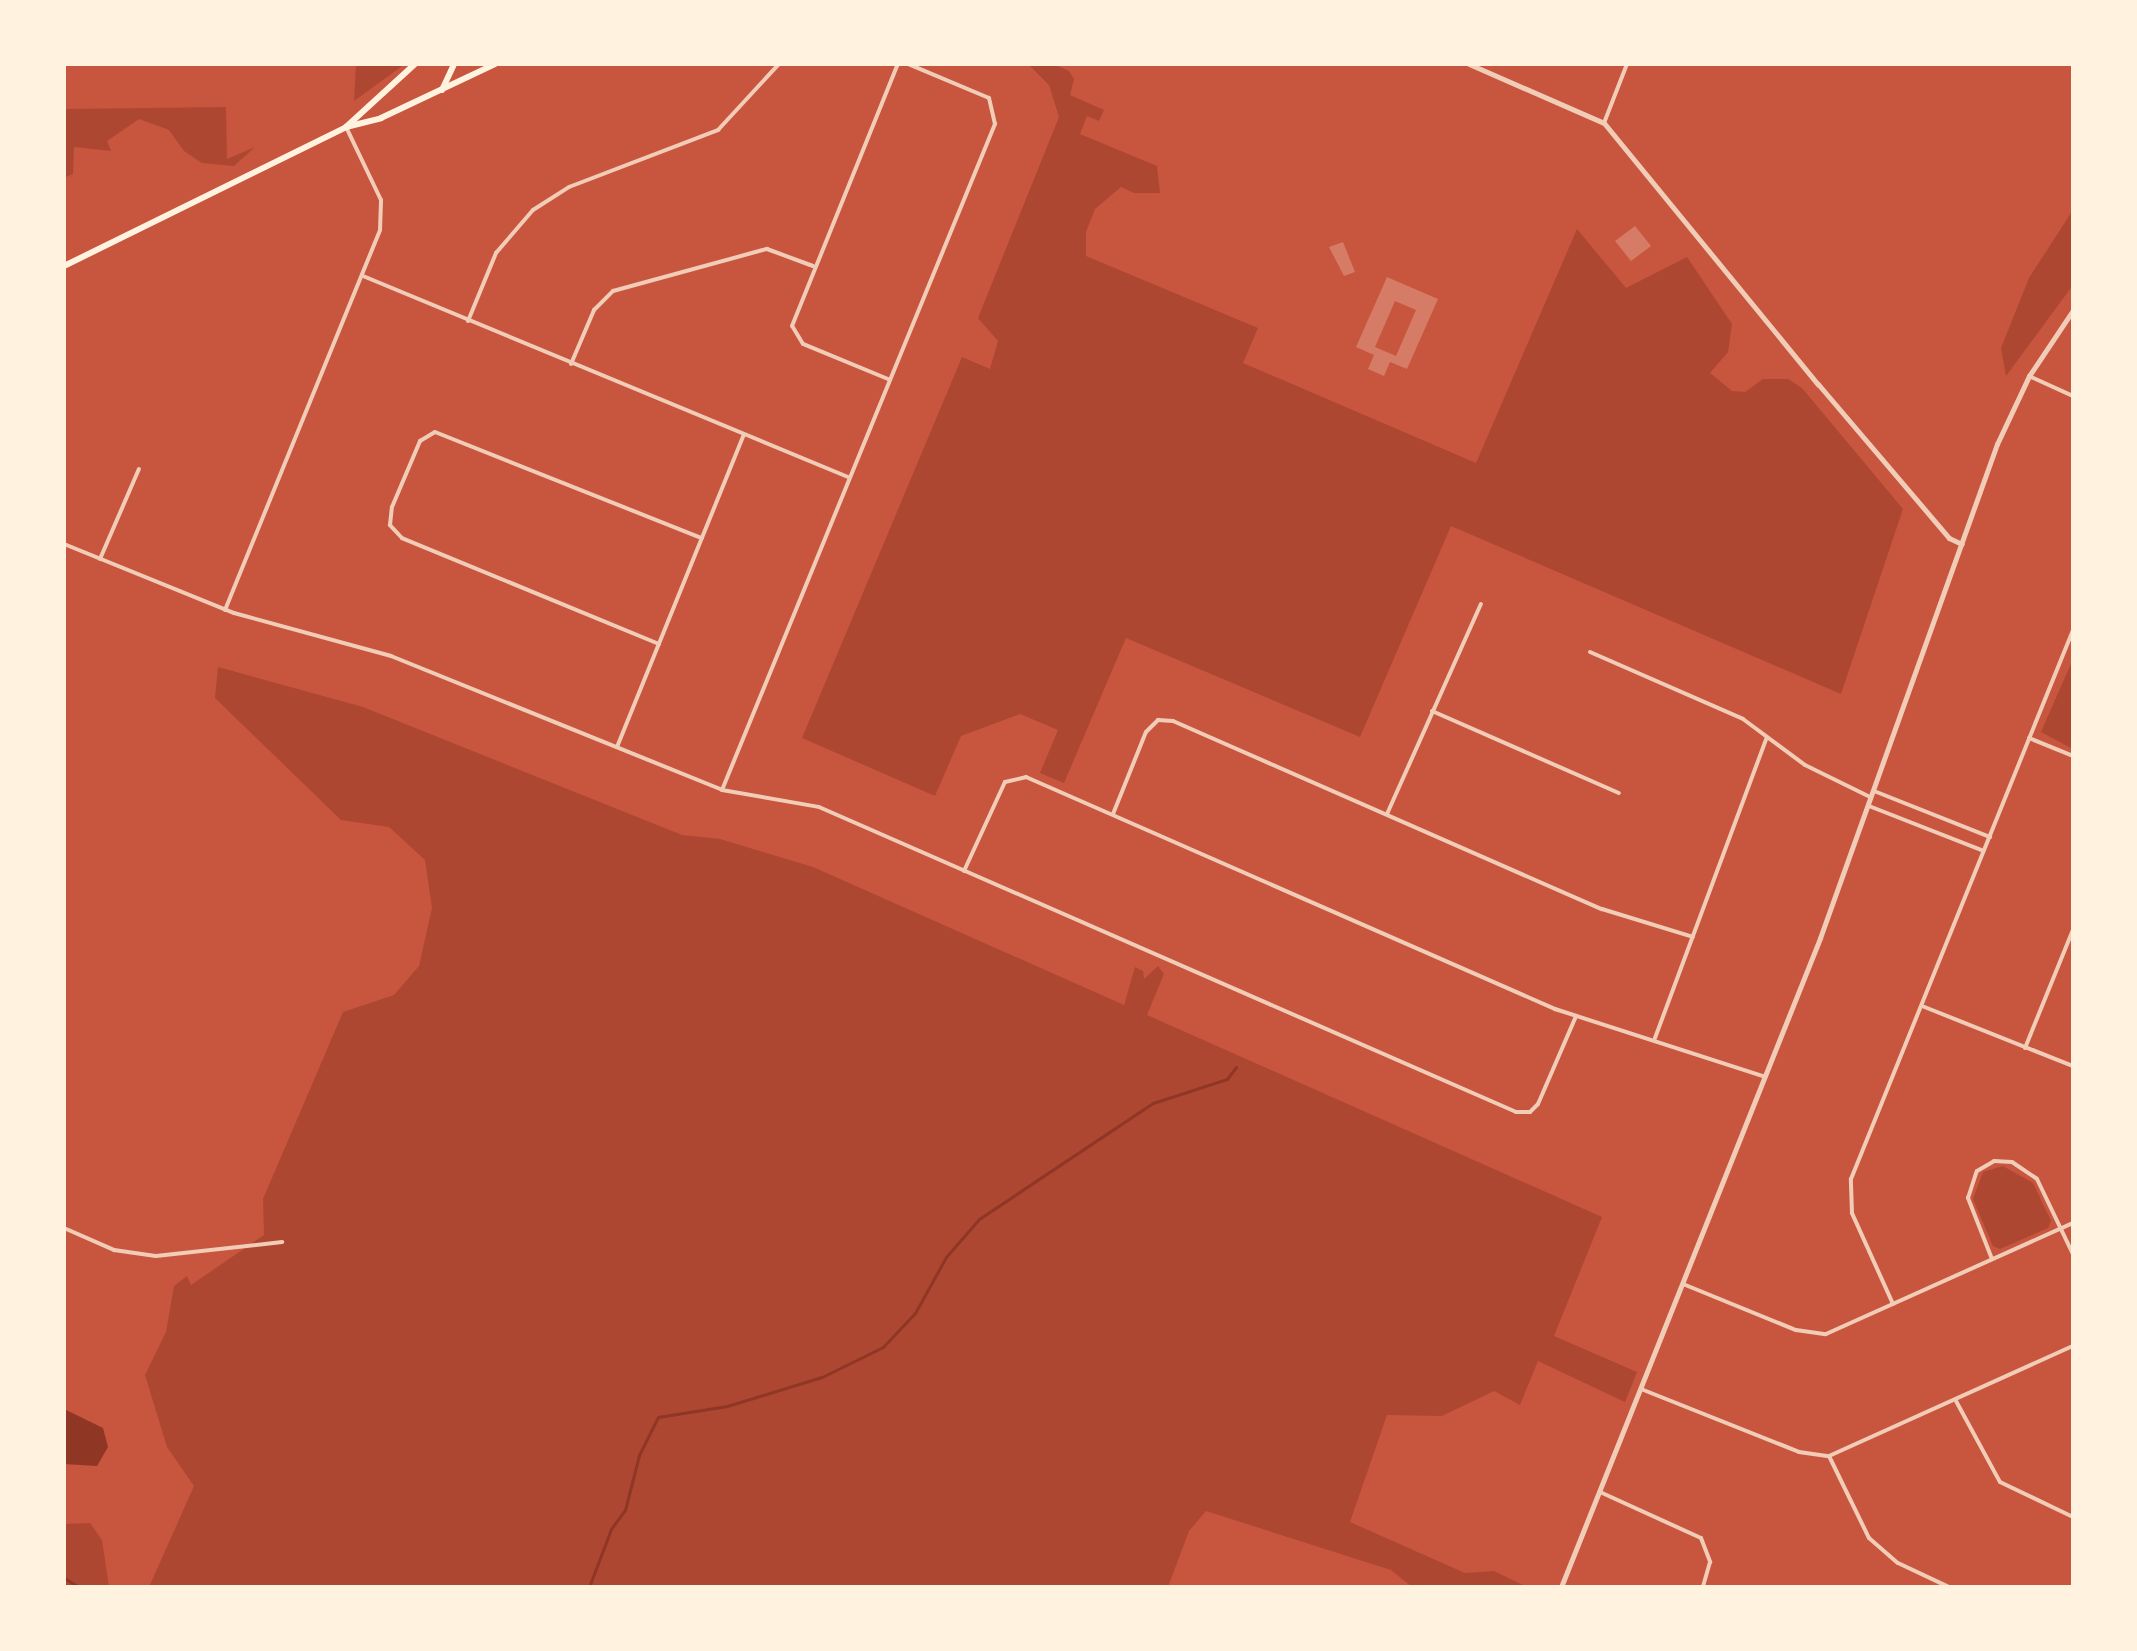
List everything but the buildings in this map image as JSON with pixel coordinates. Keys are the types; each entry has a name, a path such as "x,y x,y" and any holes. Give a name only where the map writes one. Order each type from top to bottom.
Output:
{"main road":[{"path":"346,127 415,64"},
{"path":"442,90 454,64"},
{"path":"64,266 346,127 381,118 495,64"}],"street":[{"path":"468,321 496,253 533,210 569,187 718,130 779,64"},
{"path":"888,379 796,339 794,314 898,64"},
{"path":"722,790 995,124 995,105 981,93 908,64"},
{"path":"1469,64 1604,123 1818,384 1949,538 1962,544"},
{"path":"1604,123 1627,64"},
{"path":"225,610 363,276 382,207 360,148 346,127"},
{"path":"571,364 594,310 613,291 767,249 813,266"},
{"path":"363,276 848,478"},
{"path":"1561,1587 1765,1077 1869,806 1997,444 2029,376 2073,310"},
{"path":"2029,376 2073,396"},
{"path":"659,644 402,538 390,525 392,507 420,441 435,432 702,538"},
{"path":"617,747 744,435"},
{"path":"100,559 139,469"},
{"path":"64,544 225,610 382,652 722,790 819,807 1516,1112 1530,1112 1538,1104 1576,1016"},
{"path":"1387,814 1481,604"},
{"path":"1893,1304 1852,1213 1849,1189 2029,738 2070,646 2073,630"},
{"path":"1590,652 1743,719 1815,771 1990,837"},
{"path":"1432,711 1619,793"},
{"path":"1113,814 1146,732 1166,719 1602,909 1693,937"},
{"path":"1655,1038 1767,737"},
{"path":"2029,738 2073,756"},
{"path":"964,871 1005,782 1014,776 1113,814 1576,1016 1655,1038 1765,1077"},
{"path":"1869,806 1984,851"},
{"path":"2025,1048 2073,930"},
{"path":"1922,1006 2073,1066"},
{"path":"1992,1259 1968,1198 1972,1179 1984,1165 2004,1160 2028,1171 2073,1254"},
{"path":"1683,1284 1807,1334 1826,1334 2073,1223"},
{"path":"64,1228 114,1250 156,1256 282,1242"},
{"path":"1641,1389 1799,1452 1829,1456 2073,1346"},
{"path":"1956,1401 2000,1482 2073,1517"},
{"path":"1829,1456 1869,1538 1898,1563 1949,1587"},
{"path":"1600,1492 1701,1538 1710,1562 1703,1587"}],"shaded area":[{"path":"356,64 405,64 354,101"},
{"path":"1028,64 1053,64 1069,71 1074,79 1070,95 1104,110 1099,121 1087,116 1080,134 1157,166 1160,193 1134,193 1121,187 1095,209 1086,232 1086,256 1258,328 1243,363 1476,463 1577,229 1626,288 1687,257 1732,324 1728,352 1710,373 1732,391 1745,392 1763,379 1788,379 1802,388 1903,509 1841,694 1451,526 1360,737 1126,638 1064,783 1040,773 1058,730 1020,714 961,736 935,796 802,738 962,357 990,369 998,341 978,318 1059,117 1049,85"},
{"path":"226,107 227,159 255,147 234,166 202,163 184,151 169,130 139,119 107,141 111,151 74,147 73,174 66,177 64,247 64,109"},
{"path":"2073,210 2073,285 2006,376 2001,348 2029,278"},
{"path":"2073,659 2073,749 2041,732"},
{"path":"218,667 363,707 682,835 720,839 813,867 1124,1005 1135,967 1143,971 1144,979 1158,966 1164,974 1147,1015 1602,1217 1554,1336 1637,1372 1625,1402 1538,1361 1520,1405 1494,1391 1442,1416 1387,1415 1350,1522 1465,1573 1494,1571 1527,1587 1412,1587 1391,1570 1206,1511 1189,1531 1168,1587 149,1587 194,1486 167,1447 145,1375 166,1332 174,1286 187,1276 191,1285 264,1235 263,1199 343,1012 394,995 419,966 432,908 425,860 389,827 341,820 215,698"},
{"path":"2003,1166 2033,1183 2051,1221 2048,1228 2000,1249 1993,1246 1973,1199 1983,1172"},
{"path":"64,1409 103,1428 108,1447 97,1466 64,1464"},
{"path":"90,1523 102,1540 109,1587 64,1587 64,1524"}],"waterway":[{"path":"589,1587 611,1529 625,1510 639,1455 658,1417 727,1406 822,1377 883,1347 915,1313 946,1257 979,1219 1153,1103 1227,1079 1236,1067"},
{"path":"64,1578 79,1587"}]}
